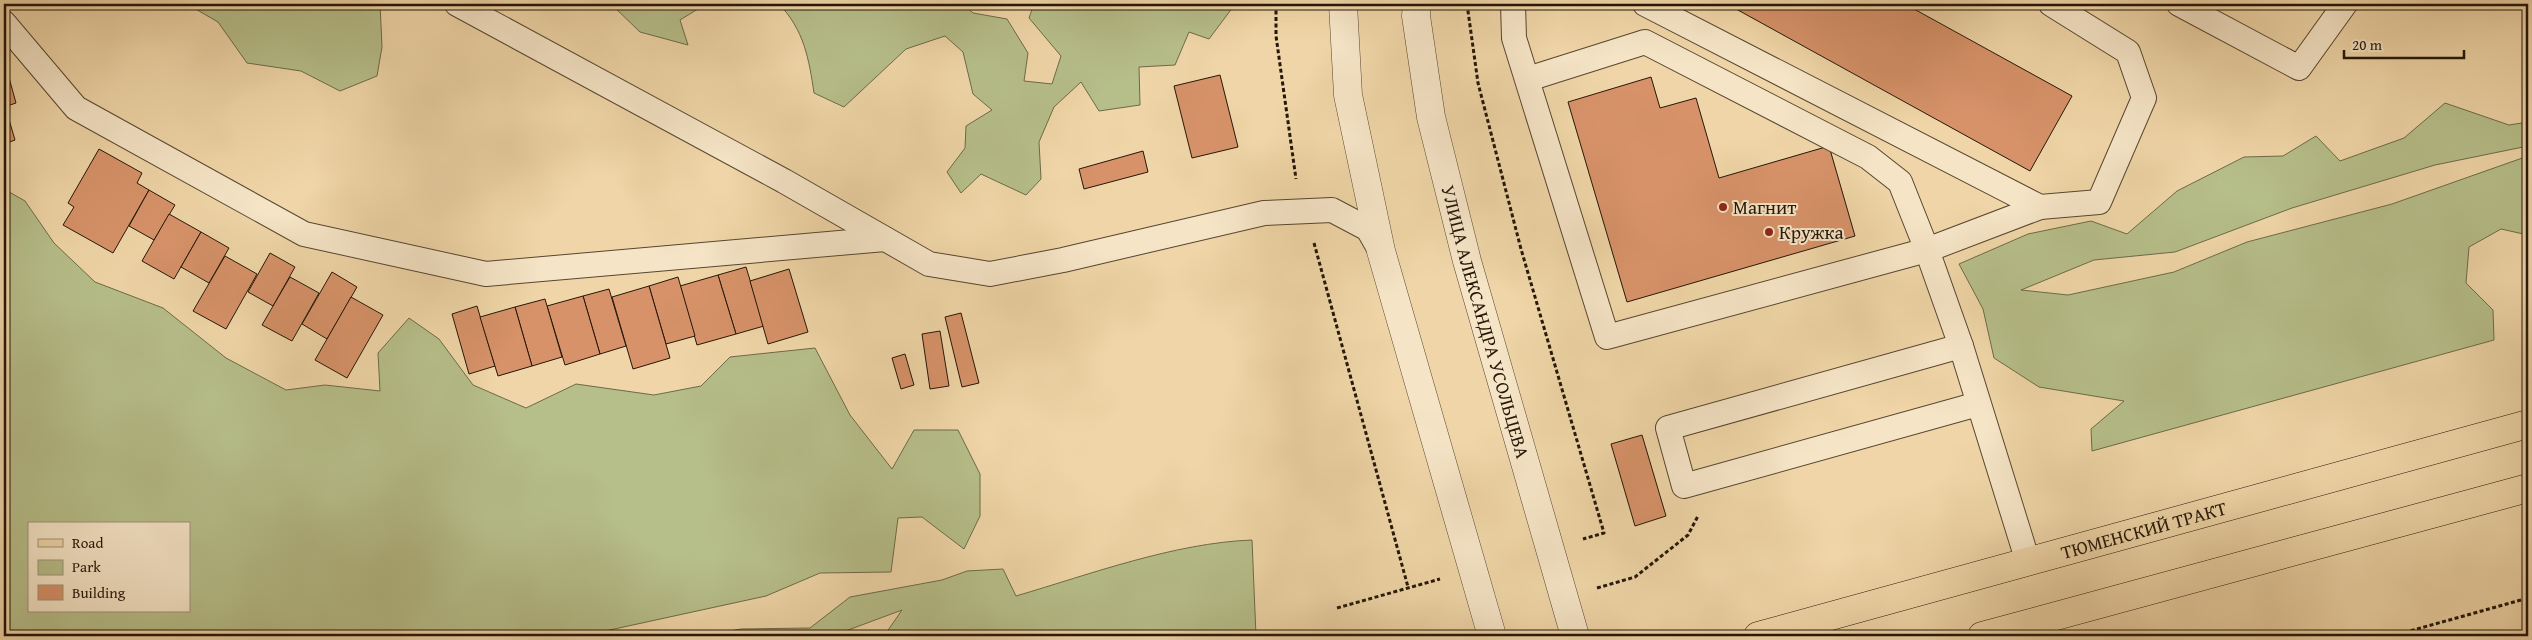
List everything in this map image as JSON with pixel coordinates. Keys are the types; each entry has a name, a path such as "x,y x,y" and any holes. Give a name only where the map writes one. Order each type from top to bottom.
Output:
{"main road":[{"name":"ТЮМЕНСКИЙ ТРАКТ","path":"1758,636 2528,424"},
{"path":"1982,636 2528,488"}],"street":[{"path":"1343,4 1348,95 1380,251 1492,636"},
{"name":"УЛИЦА АЛЕКСАНДРА УСОЛЬЦЕВА","path":"1417,4 1416,16 1433,126 1467,261 1575,636"}],"lane":[{"path":"457,4 929,264 990,274 1063,260 1264,213 1332,210 1368,229 1380,251"},
{"path":"1513,4 1514,38 1607,337 1927,250 2040,207 2099,202 2144,98 2128,52 2051,4"},
{"path":"1645,4 2040,207"},
{"path":"2179,4 2299,68 2345,4"},
{"path":"4,23 76,108 304,234 486,274 885,239"},
{"path":"1528,79 1645,42 1868,157 1900,182 1927,250 1961,346 2028,562"},
{"path":"1961,346 1668,428 1684,486 1978,404"}],"path":[{"path":"1276,4 1276,36 1294,173 1408,587"},
{"path":"1466,4 1478,83 1521,249 1604,533"},
{"path":"1564,598 1635,577 1688,536 1704,503 1712,479"},
{"path":"2392,636 2528,598"}],"green space":[{"path":"187,4 380,4 382,47 377,76 340,91 301,71 247,63 218,22"},
{"path":"611,4 706,4 680,20 688,45 640,32"},
{"path":"779,4 963,4 973,13 1007,19 1028,53 1024,81 1052,84 1061,56 1029,18 1034,4 1230,4 1233,7 1209,39 1189,32 1175,65 1139,67 1140,105 1099,111 1081,82 1054,107 1039,142 1041,179 1026,195 981,174 961,193 947,172 965,148 966,126 992,110 973,94 963,52 945,36 906,49 844,107 814,93 810,68 800,35"},
{"path":"2445,103 2509,125 2528,122 2528,146 2435,165 2292,208 2175,252 2094,260 2021,290 2068,295 2174,272 2247,242 2392,204 2528,156 2528,235 2501,229 2469,247 2466,283 2493,310 2494,340 2092,451 2091,429 2124,401 2039,387 1994,358 1983,309 1959,264 2028,234 2091,221 2127,234 2177,191 2244,157 2283,156 2316,136 2340,161 2404,138"},
{"path":"4,189 25,201 54,243 95,282 163,308 226,358 286,390 325,385 380,391 378,353 409,318 439,339 473,385 526,408 576,384 654,395 701,386 730,357 815,348 850,415 892,469 914,430 958,430 980,474 980,516 964,549 922,517 898,518 891,572 820,573 766,596 596,633 594,636 4,636"},
{"path":"1252,540 1256,636 884,636 902,610 832,636 702,636 741,629 810,628 850,597 942,580 967,571 1003,569 1016,596 1163,553 1223,542"}],"building":[{"path":"1727,4 1905,4 2072,96 2030,171"},
{"path":"8,74 16,103 4,107 4,75"},
{"path":"1220,75 1238,147 1192,158 1174,86"},
{"name":"Магнит","path":"1651,77 1660,108 1696,98 1719,178 1829,146 1855,236 1627,302 1568,102"},
{"path":"4,107 15,140 4,144"},
{"path":"99,149 142,173 137,183 149,190 113,253 63,225 74,207 68,203"},
{"path":"1143,151 1148,172 1084,189 1079,169"},
{"path":"149,190 175,205 154,240 129,226"},
{"path":"169,214 201,232 174,279 142,261"},
{"path":"201,232 229,248 209,283 181,267"},
{"path":"270,253 295,267 273,306 248,292"},
{"path":"225,256 257,274 226,329 193,311"},
{"path":"746,267 764,326 736,334 718,275"},
{"path":"789,269 808,332 768,344 750,281"},
{"path":"332,272 357,287 327,339 302,324"},
{"path":"718,275 736,334 697,345 680,286"},
{"path":"290,277 319,293 292,341 262,325"},
{"path":"678,277 695,336 666,344 649,286"},
{"path":"649,286 670,358 633,369 612,297"},
{"path":"609,289 626,346 600,354 583,296"},
{"path":"583,296 600,354 565,365 547,306"},
{"path":"351,297 383,315 347,378 315,360"},
{"path":"545,299 562,357 532,366 515,307"},
{"path":"477,306 495,366 469,374 452,314"},
{"path":"515,307 532,366 498,376 480,317"},
{"path":"961,313 979,383 962,387 945,317"},
{"path":"940,331 949,386 930,389 922,334"},
{"path":"905,354 914,385 901,389 892,358"},
{"path":"1642,435 1666,516 1635,526 1611,444"}],"place":[{"name":"Магнит","path":"1723,207"},
{"name":"Кружка","path":"1769,232"}]}
